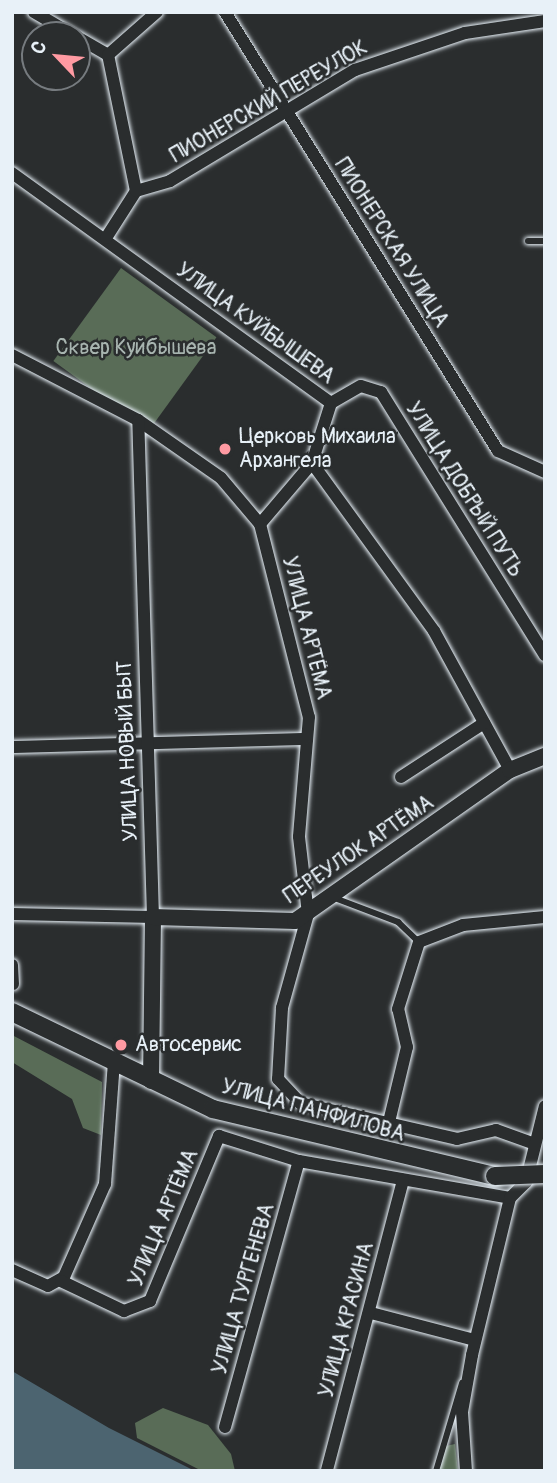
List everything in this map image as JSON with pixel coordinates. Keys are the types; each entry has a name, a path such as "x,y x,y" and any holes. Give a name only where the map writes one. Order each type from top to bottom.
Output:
{"main road":[{"name":"УЛИЦА ПАНФИЛОВА","path":"12,1012 151,1081 258,1124 495,1176 545,1174"}],"street":[{"path":"34,12 49,21"},
{"path":"108,55 157,12"},
{"name":"ПИОНЕРСКАЯ УЛИЦА","path":"225,12 498,451 545,472"},
{"name":"ПИОНЕРСКИЙ ПЕРЕУЛОК","path":"136,191 170,181 355,70 419,45 545,21"},
{"path":"91,45 108,55 136,191 106,238"},
{"name":"УЛИЦА КУЙБЫШЕВА","path":"12,173 106,238 331,403 312,463"},
{"path":"12,355 138,420 221,478 260,524 312,463 434,631 510,770"},
{"name":"УЛИЦА ДОБРЫЙ ПУТЬ","path":"331,403 361,386 381,392 545,655"},
{"name":"УЛИЦА НОВЫЙ БЫТ","path":"138,420 153,918 151,1081"},
{"name":"УЛИЦА АРТЁМА","path":"260,524 309,717 305,739 299,837 308,914 282,1008 275,1068 284,1091 300,1104 390,1122"},
{"path":"401,777 484,723"},
{"path":"12,747 305,739"},
{"name":"ПЕРЕУЛОК АРТЁМА","path":"12,914 285,922 308,914 510,770 545,756"},
{"path":"536,1144 496,1130 457,1139 390,1122 407,1047 398,1009 419,942 463,925 545,917"},
{"path":"12,965 13,984"},
{"path":"61,1281 105,1184 114,1062"},
{"path":"466,1471 462,1412 471,1355 510,1198 526,1182 545,1106"},
{"name":"УЛИЦА АРТЁМА","path":"12,1270 48,1286 61,1281 124,1311 150,1301 219,1136 299,1161"},
{"path":"299,1161 510,1198"},
{"name":"УЛИЦА ТУРГЕНЕВА","path":"225,1427 299,1161"},
{"name":"УЛИЦА КРАСИНА","path":"327,1470 371,1313 403,1180"},
{"path":"371,1313 475,1340"}],"lane":[{"path":"528,241 545,241"},
{"path":"332,897 397,922 419,942"},
{"path":"436,1471 471,1355"}],"green space":[{"name":"Сквер Куйбышева","path":"121,268 216,337 149,430 53,361"},
{"path":"12,1035 102,1082 101,1135 83,1128 72,1099 12,1062"},
{"path":"163,1408 208,1425 231,1454 235,1471 202,1471 137,1438 135,1423"},
{"path":"455,1444 458,1471 432,1471 446,1446"}],"water":[{"path":"12,1371 109,1428 195,1471 12,1471"}],"place":[{"name":"Церковь Михаила Архангела","path":"225,449"},
{"name":"Автосервис","path":"121,1045"}]}
